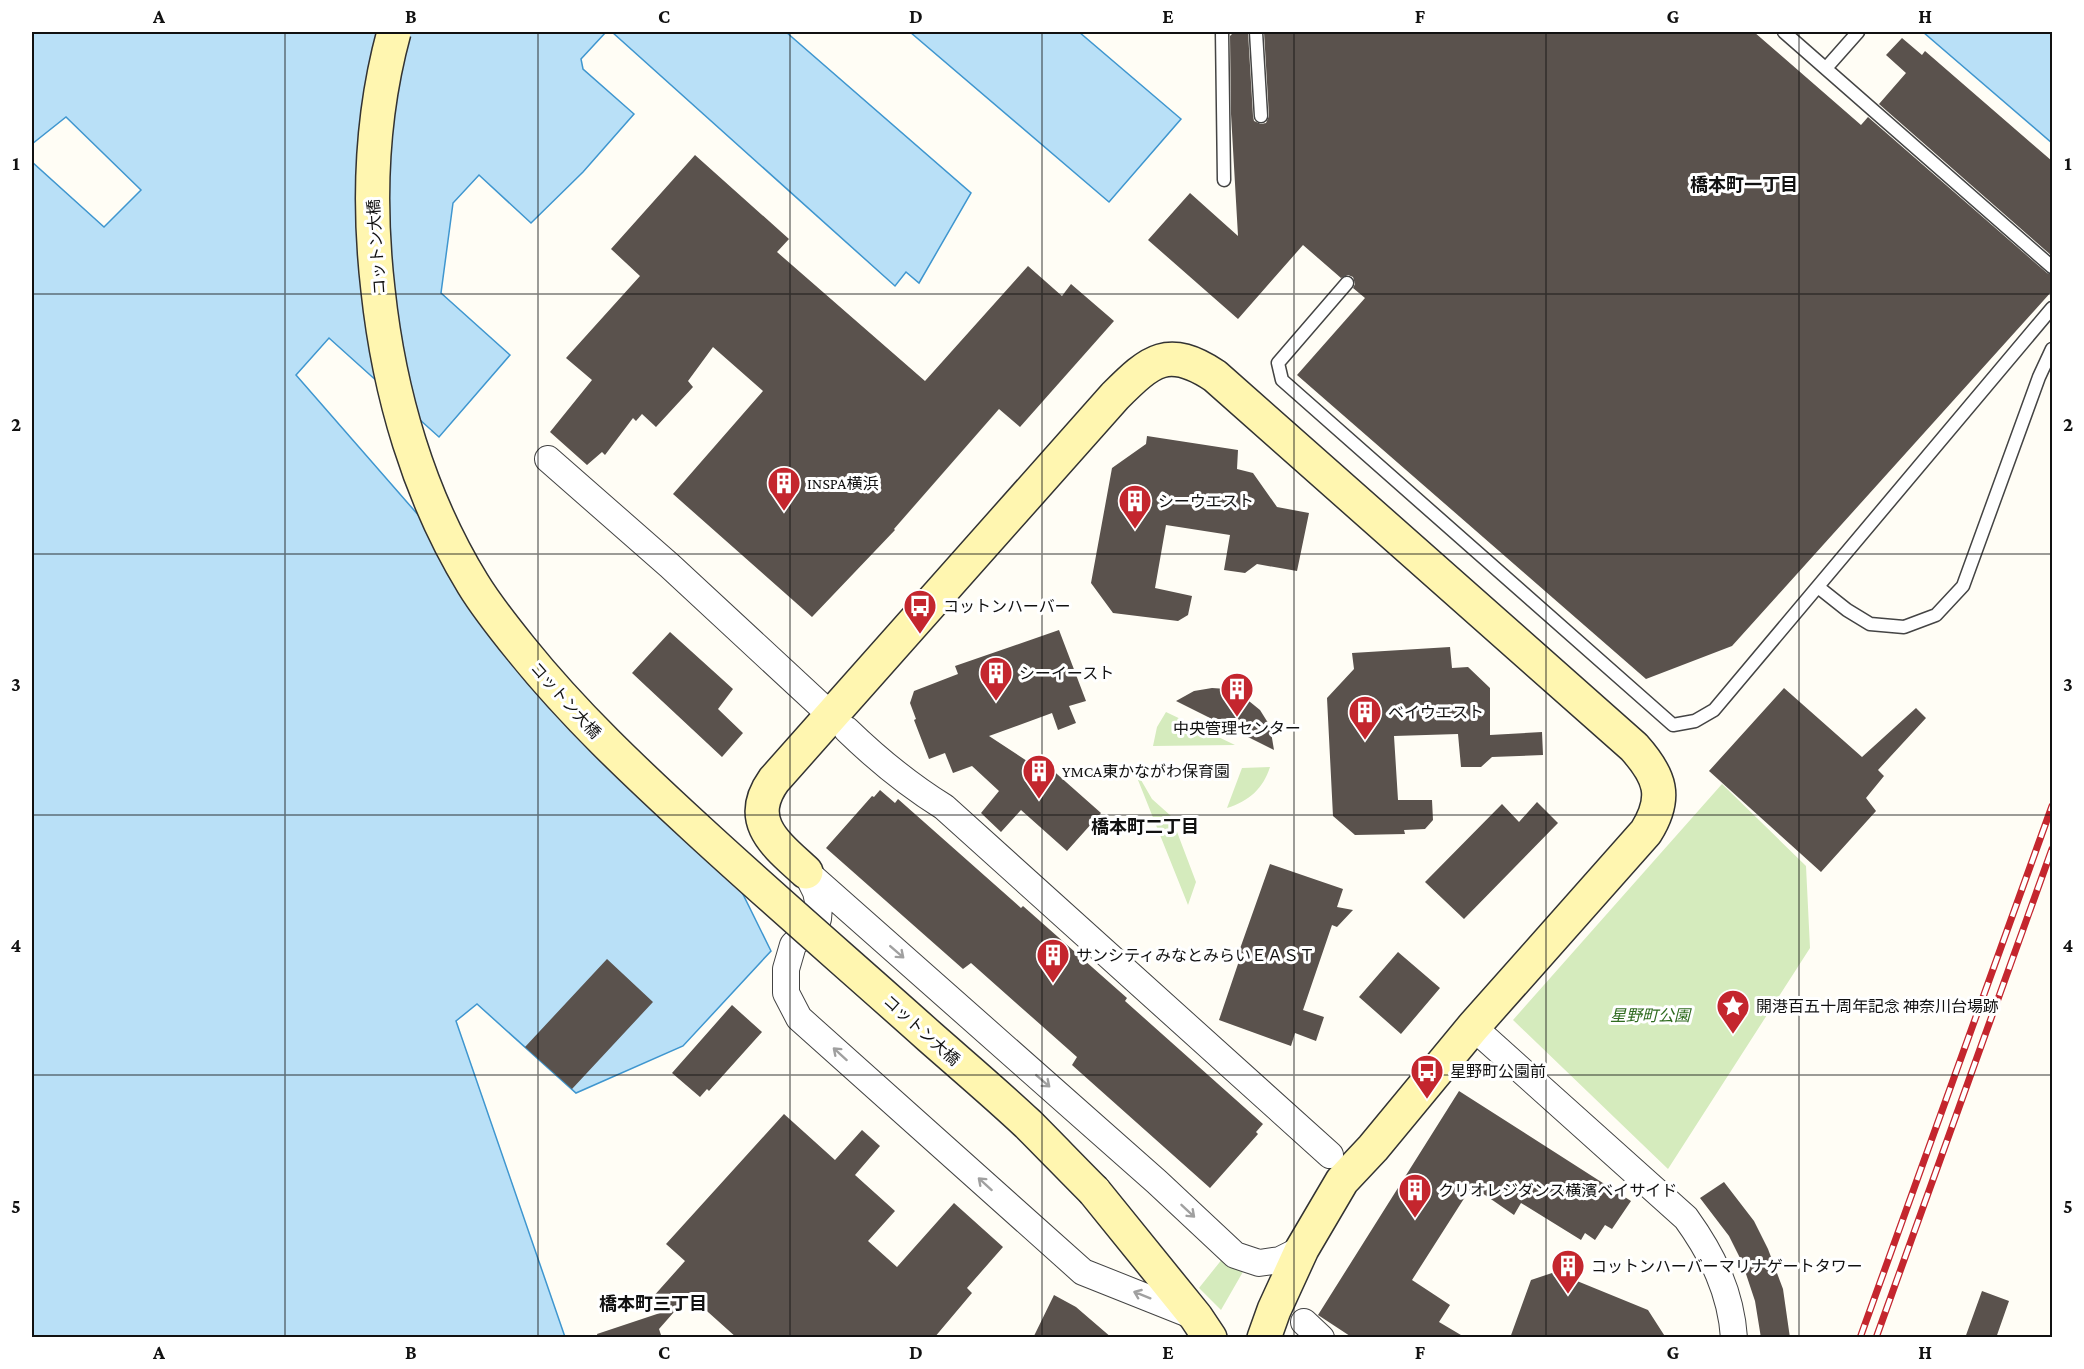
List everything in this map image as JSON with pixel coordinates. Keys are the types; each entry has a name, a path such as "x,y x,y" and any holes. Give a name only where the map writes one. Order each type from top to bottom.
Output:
{"street":[{"name":"コットン大橋","path":"394,32 387,59 375,136 372,193 374,251 383,333 399,407 419,472 442,526 473,584 499,621 555,691 621,759 745,873 1027,1124 1094,1191 1203,1327"},
{"path":"1264,1338 1302,1249 1342,1181 1373,1148 1473,1027 1647,832 1658,807 1659,792 1655,775 1646,760 1634,747 1215,376 1197,364 1184,359 1170,359 1145,368 1115,396 774,780 767,790 762,814 772,840 806,872 1148,1174 1234,1255 1259,1263 1280,1260 1302,1249"},
{"path":"548,459 670,566 821,706"},
{"path":"847,730 884,766 944,807 1330,1155"},
{"path":"806,872 816,892 819,906 818,918 793,945 786,969 786,993 800,1018 1083,1272 1203,1327"},
{"path":"818,918 863,922"},
{"path":"1473,1027 1686,1218 1702,1240 1727,1292 1734,1338"}],"lane":[{"path":"1222,32 1224,180"},
{"path":"1256,32 1261,116"},
{"path":"1784,32 1827,67 2052,267"},
{"path":"1827,67 1858,32"},
{"path":"1347,283 1278,363 1282,380 1673,725 1695,721 1714,710 2052,308"},
{"path":"1818,587 1847,610 1870,624 1904,627 1936,615 1963,586 2039,377 2052,349"}],"green space":[{"path":"1166,712 1235,745 1153,746 1157,727"},
{"path":"1270,767 1263,782 1254,793 1242,802 1227,808 1242,768"},
{"path":"1138,780 1141,780 1152,799 1171,816 1196,882 1188,905"},
{"name":"星野町公園","path":"1722,784 1806,866 1810,948 1668,1169 1513,1020"},
{"path":"1223,1258 1244,1270 1221,1310 1199,1288"}],"water":[{"path":"32,32 606,32 581,59 583,69 634,114 583,172 531,223 479,175 453,203 441,293 510,355 439,437 329,338 296,375 619,745 730,868 771,951 683,1046 576,1093 477,1004 456,1021 565,1337 32,1337 32,162 104,227 141,190 66,117 32,144"},
{"path":"612,32 786,32 971,193 919,283 906,272 895,286"},
{"path":"910,32 1079,32 1181,119 1109,202"},
{"path":"1923,32 2052,32 2052,143"}],"building":[{"path":"1234,32 1248,32 1253,116 1254,121 1261,124 1266,123 1269,116 1264,32 1754,32 1861,125 1868,117 2052,275 2052,291 1732,646 1646,679 1297,375 1365,298 1353,288 1355,284 1353,277 1348,275 1341,278 1303,245 1238,319 1148,240 1190,193 1238,236 1231,114 1230,36"},
{"path":"1902,38 1922,55 1925,51 2052,161 2052,256 1879,104 1906,73 1886,55"},
{"path":"695,155 789,239 777,252 925,381 1028,266 1062,296 1071,284 1114,321 1020,427 999,409 895,530 812,617 673,494 763,391 713,347 688,381 693,387 656,427 642,414 636,421 633,418 605,455 602,452 587,465 550,432 592,380 566,358 640,276 611,249"},
{"name":"シーウエスト","path":"1147,436 1238,450 1237,469 1253,473 1277,507 1309,513 1297,571 1257,564 1245,573 1224,570 1230,535 1166,525 1155,588 1192,596 1188,615 1178,621 1113,613 1091,583 1112,468 1146,444"},
{"name":"シーイースト","path":"1059,630 1086,701 1069,706 1076,723 1058,730 1052,713 989,736 1030,763 1040,759 1101,813 1067,851 1021,810 1001,832 981,813 999,791 972,766 953,773 945,753 929,759 910,703 914,691 958,674 955,666"},
{"path":"670,632 733,689 718,709 743,733 722,757 632,673"},
{"name":"ベイウエスト","path":"1450,647 1452,668 1468,667 1490,688 1490,735 1542,732 1543,755 1492,757 1481,767 1461,767 1458,734 1394,736 1398,800 1432,800 1433,820 1425,829 1404,830 1405,834 1355,835 1333,816 1327,698 1354,669 1352,653"},
{"name":"中央管理センター","path":"1212,688 1227,689 1244,697 1260,710 1270,726 1274,750 1176,701 1194,691"},
{"path":"1784,688 1862,757 1916,708 1926,718 1878,770 1884,776 1866,798 1876,811 1821,872 1709,771"},
{"name":"サンシティみなとみらいＥＡＳＴ","path":"880,790 895,803 898,799 1021,908 1023,906 1127,998 1125,1001 1263,1124 1256,1132 1258,1134 1210,1188 1072,1065 1077,1057 971,963 963,969 826,848"},
{"path":"1537,802 1558,823 1464,919 1425,882 1502,804 1519,822"},
{"path":"1270,864 1343,889 1337,907 1353,910 1337,927 1332,925 1303,1010 1324,1017 1316,1041 1295,1033 1291,1046 1219,1020 1239,961 1236,960"},
{"path":"1398,952 1440,988 1401,1034 1359,997"},
{"path":"607,959 653,1002 572,1089 525,1047"},
{"path":"732,1005 762,1032 709,1091 707,1089 700,1097 672,1073"},
{"name":"クリオレジダンス横濱ベイサイド","path":"1459,1091 1631,1201 1612,1229 1605,1225 1595,1240 1585,1233 1581,1240 1521,1203 1514,1215 1472,1186 1412,1280 1450,1305 1439,1322 1466,1338 1353,1338 1318,1315"},
{"path":"784,1114 835,1160 862,1130 880,1146 855,1175 895,1211 868,1241 897,1267 954,1203 1003,1247 967,1288 972,1293 934,1338 737,1338 689,1295 659,1329 662,1338 598,1338 597,1334 666,1311 652,1298 685,1261 666,1244"},
{"path":"1724,1182 1754,1221 1768,1249 1783,1289 1790,1338 1761,1338 1755,1301 1742,1262 1729,1236 1700,1198"},
{"name":"コットンハーバーマリナゲートタワー","path":"1555,1272 1648,1310 1666,1338 1510,1338 1531,1280"},
{"path":"1982,1291 2009,1301 1996,1338 1965,1338"},
{"path":"1054,1295 1076,1307 1112,1338 1033,1338"}],"railway":[{"path":"1860,1338 2052,806"},
{"path":"1876,1338 2052,849"}],"place":[{"name":"INSPA横浜","path":"784,512"},
{"name":"シーウエスト","path":"1135,530"},
{"name":"コットンハーバー","path":"920,635"},
{"name":"シーイースト","path":"996,702"},
{"name":"中央管理センター","path":"1237,718"},
{"name":"ベイウエスト","path":"1365,741"},
{"name":"YMCA東かながわ保育園","path":"1039,800"},
{"name":"サンシティみなとみらいＥＡＳＴ","path":"1053,984"},
{"name":"開港百五十周年記念 神奈川台場跡","path":"1733,1035"},
{"name":"星野町公園前","path":"1427,1100"},
{"name":"クリオレジダンス横濱ベイサイド","path":"1415,1219"},
{"name":"コットンハーバーマリナゲートタワー","path":"1568,1295"}],"district":[{"name":"橋本町一丁目","path":"1744,185"},
{"name":"橋本町二丁目","path":"1145,827"},
{"name":"橋本町三丁目","path":"653,1304"}]}
